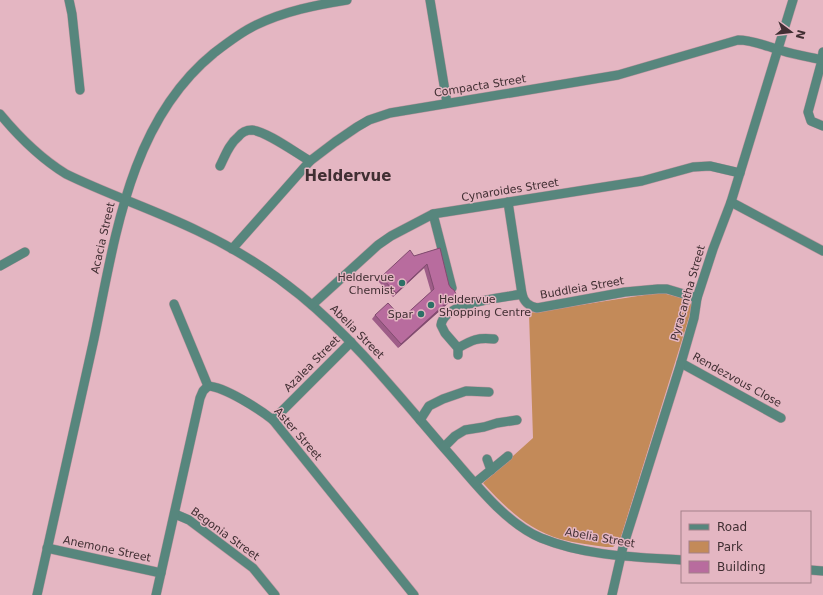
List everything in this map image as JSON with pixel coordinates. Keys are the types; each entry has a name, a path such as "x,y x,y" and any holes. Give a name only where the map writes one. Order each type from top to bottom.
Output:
{"street":[{"path":"69,0 72,14 80,90"},
{"name":"Acacia Street","path":"37,595 124,199 139,160 164,110 200,64 220,48 254,26 290,11 342,0"},
{"path":"430,0 447,103"},
{"name":"Pyracantha Street","path":"612,595 620,556 681,363 694,318 697,298 713,249 731,202 793,0"},
{"name":"Compacta Street","path":"232,249 310,161 335,142 369,120 390,113 618,75 738,40 756,42 778,50 823,57"},
{"path":"823,57 808,112 811,121 823,126"},
{"name":"Abelia Street","path":"0,114 22,139 54,167 80,181 198,230 259,265 312,306 351,342 504,514 519,526 539,537 578,549 620,556 681,560"},
{"path":"220,166 234,141 243,132 253,130 266,135 310,161"},
{"name":"Cynaroides Street","path":"312,306 378,245 391,236 433,214 642,181 693,167 710,166 740,173"},
{"path":"494,338 473,339 458,351 442,328 442,322 454,309 465,305 522,294 508,202"},
{"path":"731,202 823,251"},
{"path":"433,214 452,288"},
{"path":"0,266 25,252"},
{"name":"Buddleia Street","path":"522,294 523,299 528,304 536,308 625,292 658,288 667,289 697,298"},
{"path":"156,595 200,398 203,391 208,386 174,304"},
{"name":"Azalea Street","path":"273,420 351,342"},
{"name":"Rendezvous Close","path":"681,363 781,418"},
{"name":"Aster Street","path":"208,386 223,389 266,414 273,420 411,594"},
{"path":"420,420 429,406 442,399 466,391 489,392"},
{"path":"444,447 455,436 465,430 517,420"},
{"path":"476,483 508,456"},
{"path":"487,459 491,470"},
{"name":"Begonia Street","path":"175,514 189,520 253,568 275,595"},
{"name":"Anemone Street","path":"47,548 162,572"},
{"path":"811,570 823,571"}],"green space":[{"path":"657,293 683,298 691,304 691,311 620,540 613,547 606,547 571,542 548,535 527,524 518,517 483,483 533,438 529,313"}],"building":[{"path":"440,248 449,285 456,294 401,344 375,315 388,303 402,318 434,289 427,264 396,293 381,277 410,250 414,256"}],"place":[{"name":"Heldervue Chemist","path":"402,283"},
{"name":"Heldervue Shopping Centre","path":"431,305"},
{"name":"Spar","path":"421,314"}],"district":[{"name":"Heldervue","path":"348,176"}]}
